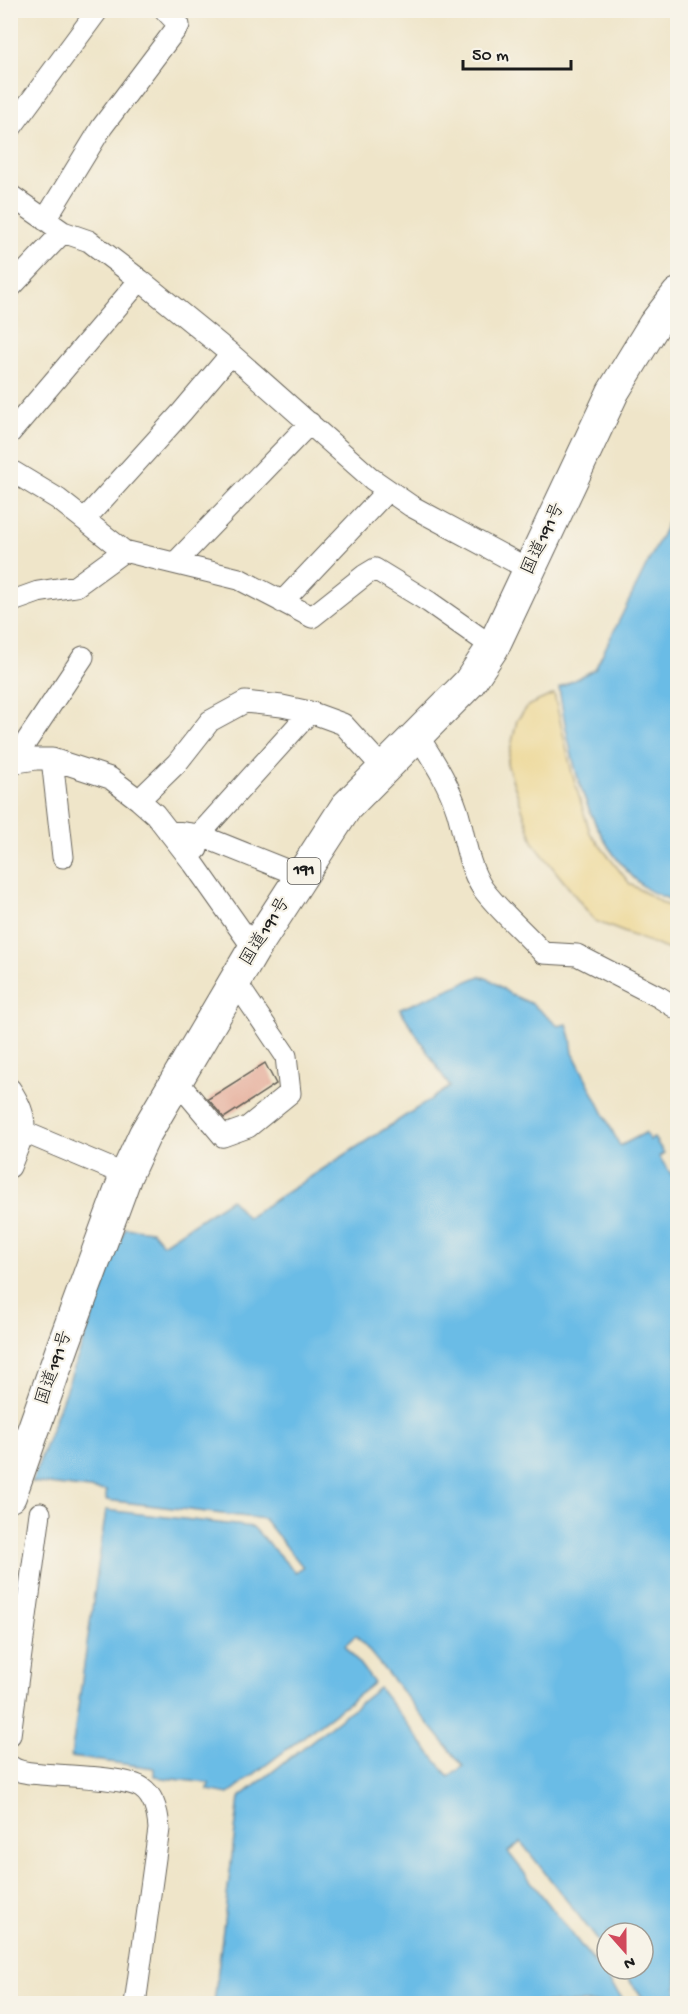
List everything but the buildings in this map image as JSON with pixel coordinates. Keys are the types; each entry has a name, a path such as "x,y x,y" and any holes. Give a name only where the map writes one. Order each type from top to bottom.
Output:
{"highway":[{"name":"国道191号","path":"10,1496 126,1175 145,1134 235,981 346,807 470,683 493,647 614,392 654,325 678,294"}],"street":[{"path":"10,129 98,10"},
{"path":"45,220 102,127 179,25 165,10"},
{"path":"13,202 63,232 89,242 140,280 231,354 372,479 411,506 530,570"},
{"path":"10,288 63,232"},
{"path":"10,433 140,280"},
{"path":"85,519 231,354"},
{"path":"175,563 310,423"},
{"path":"10,470 58,499 124,551 239,579 312,617 375,569 429,602 493,647"},
{"path":"282,602 388,490"},
{"path":"10,602 38,592 76,586 124,551"},
{"path":"11,763 83,657"},
{"path":"139,800 177,763 210,721 245,702 310,712 343,724 383,768"},
{"path":"194,864 199,835 310,712"},
{"path":"418,736 446,780 457,810 473,869 483,889 500,908 543,953 577,955 678,1009"},
{"path":"11,763 52,759 110,778 139,800 155,814 194,864 255,949"},
{"path":"52,759 63,857"},
{"path":"168,831 199,835 301,876"},
{"path":"176,1080 223,1136 248,1127 290,1093 286,1056 235,981"},
{"path":"10,1089 25,1119 24,1132 10,1167"},
{"path":"24,1132 126,1175"},
{"path":"10,1735 39,1513"},
{"path":"10,1766 31,1773 121,1781 141,1787 150,1798 157,1812 159,1829 135,2004"}],"sand":[{"path":"554,694 572,773 590,833 630,884 677,909 677,953 595,921 534,844 507,764 517,720 529,705"}],"water":[{"path":"677,504 678,902 644,887 624,868 608,846 595,822 575,770 559,688 595,669"},
{"path":"480,976 532,1004 558,1026 567,1024 573,1053 620,1146 645,1133 650,1140 654,1138 664,1153 659,1157 677,1182 677,2003 647,2003 630,1981 655,1981 655,1921 595,1921 595,1937 521,1842 508,1852 595,1963 595,1981 609,1981 626,2003 214,2003 239,1798 379,1688 449,1777 463,1766 356,1635 345,1645 374,1683 228,1794 208,1790 209,1783 154,1777 154,1768 71,1757 106,1510 253,1527 295,1572 303,1567 264,1519 106,1500 106,1491 32,1482 125,1228 152,1231 163,1244 231,1199 247,1218 450,1087 400,1009"}]}
